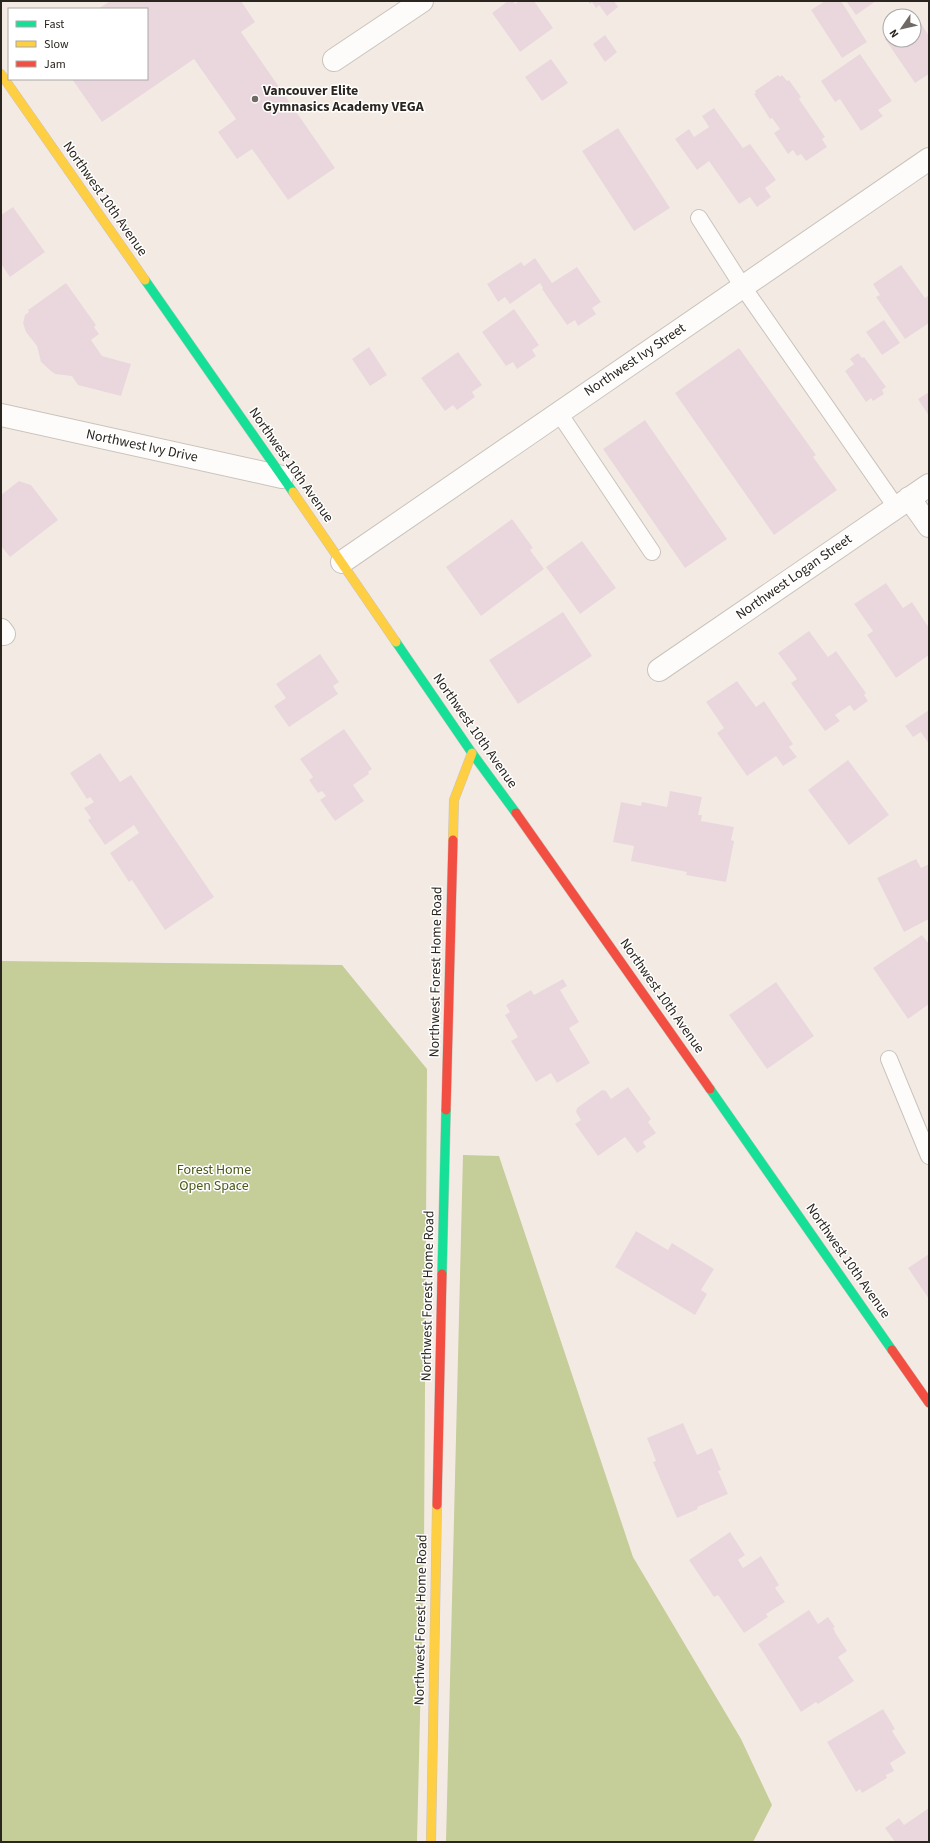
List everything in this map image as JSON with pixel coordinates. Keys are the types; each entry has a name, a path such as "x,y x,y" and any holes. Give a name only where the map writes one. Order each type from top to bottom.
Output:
{"street":[{"path":"334,60 422,1"},
{"name":"Northwest 10th Avenue","path":"1,74 342,562 472,753 536,840 929,1403"},
{"name":"Northwest Ivy Street","path":"342,562 929,159"},
{"name":"Northwest Ivy Drive","path":"1,415 282,476"},
{"name":"Northwest Logan Street","path":"659,670 929,485"},
{"path":"903,503 929,526"},
{"name":"Northwest Forest Home Road","path":"431,1842 454,800 472,753"}],"lane":[{"path":"699,218 743,287 903,503"},
{"path":"559,413 652,552"},
{"path":"889,1059 929,1156"}],"green space":[{"name":"Forest Home Open Space","path":"1,961 342,965 427,1069 424,1549 417,1842 1,1842"},
{"path":"463,1155 499,1156 633,1557 741,1739 772,1805 753,1842 446,1842"}],"building":[{"name":"Vancouver Elite Gymnasics Academy VEGA","path":"110,1 241,1 255,22 241,32 335,168 288,200 252,149 237,159 218,132 236,119 194,59 102,122 73,80 148,80 148,8 100,8"},
{"path":"508,1 513,1 515,4 519,1 534,1 553,28 520,52 492,13"},
{"path":"588,1 614,1 618,7 607,16 599,5 596,8 592,2 590,4"},
{"path":"825,1 841,1 867,42 842,58 811,10"},
{"path":"846,1 876,1 856,15"},
{"path":"922,25 929,36 929,74 915,83 891,48 922,48"},
{"path":"605,35 617,52 605,62 593,44"},
{"path":"860,54 892,101 878,110 883,116 861,131 840,99 835,102 821,81"},
{"path":"551,59 568,83 542,101 525,77"},
{"path":"778,75 780,77 782,75 787,81 789,80 801,97 799,99 825,137 822,139 827,147 806,161 801,154 797,156 793,150 788,154 774,133 780,129 772,118 770,119 754,94 756,93 755,91"},
{"path":"714,108 743,148 750,144 776,180 765,188 771,197 757,207 750,197 739,204 709,161 697,170 675,139 689,129 694,137 709,127 702,116"},
{"path":"618,128 670,208 634,231 582,151"},
{"path":"13,207 45,252 10,277 1,264 1,215"},
{"path":"535,258 552,283 577,267 601,302 592,308 596,314 578,326 575,320 567,325 542,289 543,288 540,283 510,304 505,297 498,302 487,284 521,262 524,266"},
{"path":"901,265 925,298 929,295 929,323 905,339 876,297 880,295 873,284"},
{"path":"66,283 96,325 94,327 99,334 91,340 102,356 131,364 121,396 78,385 72,376 55,374 41,362 37,346 26,332 23,323 25,315 29,312 28,310"},
{"path":"514,309 539,345 532,350 536,356 517,369 513,362 506,366 482,332"},
{"path":"884,320 900,343 882,355 866,332"},
{"path":"369,347 387,375 370,386 352,359"},
{"path":"739,348 816,455 813,457 837,490 774,535 675,393"},
{"path":"458,352 482,385 472,392 475,397 457,410 453,405 445,411 421,378"},
{"path":"858,353 862,358 864,357 886,387 882,390 884,394 873,401 871,398 866,402 845,371 854,364 850,359"},
{"path":"929,392 929,416 918,399"},
{"path":"645,420 727,539 685,568 603,449"},
{"path":"19,481 31,485 58,520 10,557 1,546 1,495"},
{"path":"512,519 533,548 530,550 544,569 481,616 446,567"},
{"path":"582,541 616,588 580,614 546,567"},
{"path":"886,583 903,608 912,602 929,628 929,655 896,678 867,635 873,631 854,604"},
{"path":"563,612 592,656 518,704 489,660"},
{"path":"809,631 828,657 836,651 866,693 864,695 868,701 854,711 850,705 835,715 840,721 825,731 791,683 797,679 778,653"},
{"path":"320,654 339,682 333,686 338,694 289,727 274,706 286,698 276,684"},
{"path":"737,681 756,707 764,701 793,744 789,747 797,757 783,766 776,756 747,776 717,733 724,728 706,702"},
{"path":"929,710 929,744 921,732 913,737 905,726"},
{"path":"344,729 372,769 368,772 369,774 353,785 364,801 335,821 320,800 326,796 322,791 318,793 309,780 313,777 300,759"},
{"path":"100,753 120,782 131,775 214,897 165,930 132,880 129,882 110,853 139,833 134,825 105,845 88,820 91,818 84,808 94,802 90,797 87,799 70,773"},
{"path":"848,760 889,815 849,845 808,790"},
{"path":"670,791 702,797 698,815 702,815 701,821 734,827 731,840 734,841 726,882 686,875 687,872 631,861 634,846 613,842 621,802 641,806 642,802 667,807"},
{"path":"916,859 921,868 929,864 929,919 904,932 877,878"},
{"path":"922,935 929,944 929,1004 908,1019 873,968"},
{"path":"563,979 567,986 560,990 579,1022 569,1028 590,1063 557,1083 551,1073 536,1082 511,1041 518,1037 505,1015 510,1012 506,1005 531,990 534,995"},
{"path":"776,982 814,1036 767,1069 729,1015"},
{"path":"628,1087 651,1119 648,1122 656,1133 643,1142 646,1147 637,1153 625,1137 598,1156 575,1124 581,1120 576,1112 577,1108 602,1090 606,1091 611,1099"},
{"path":"636,1231 668,1250 672,1243 714,1269 701,1290 707,1294 695,1315 615,1267"},
{"path":"929,1254 929,1299 908,1268"},
{"path":"683,1423 697,1455 712,1448 721,1470 718,1471 728,1494 697,1507 698,1509 677,1518 653,1462 656,1461 647,1438"},
{"path":"730,1532 745,1555 738,1560 743,1568 761,1556 779,1585 775,1588 785,1602 766,1614 768,1617 744,1633 718,1595 714,1597 689,1560"},
{"path":"809,1610 818,1624 828,1617 835,1627 833,1628 836,1634 847,1651 838,1657 854,1681 818,1704 816,1702 801,1712 758,1644"},
{"path":"883,1709 895,1729 892,1731 906,1753 890,1763 894,1771 886,1775 887,1778 862,1793 860,1789 856,1792 827,1742"},
{"path":"929,1808 929,1842 895,1842 885,1828 899,1818 904,1825"}],"traffic: fast":[{"path":"145,280 293,492"},
{"path":"396,642 472,753 516,813"},
{"path":"710,1089 892,1350"},
{"path":"442,1274 446,1110"}],"traffic: slow":[{"path":"1,74 145,280"},
{"path":"293,492 396,642"},
{"path":"453,840 454,800 472,753"},
{"path":"431,1842 437,1505"}],"traffic: jam":[{"path":"516,813 710,1089"},
{"path":"446,1110 453,840"},
{"path":"437,1505 442,1274"},
{"path":"892,1350 929,1403"}],"place":[{"name":"Vancouver Elite Gymnasics Academy VEGA","path":"255,99"}]}
